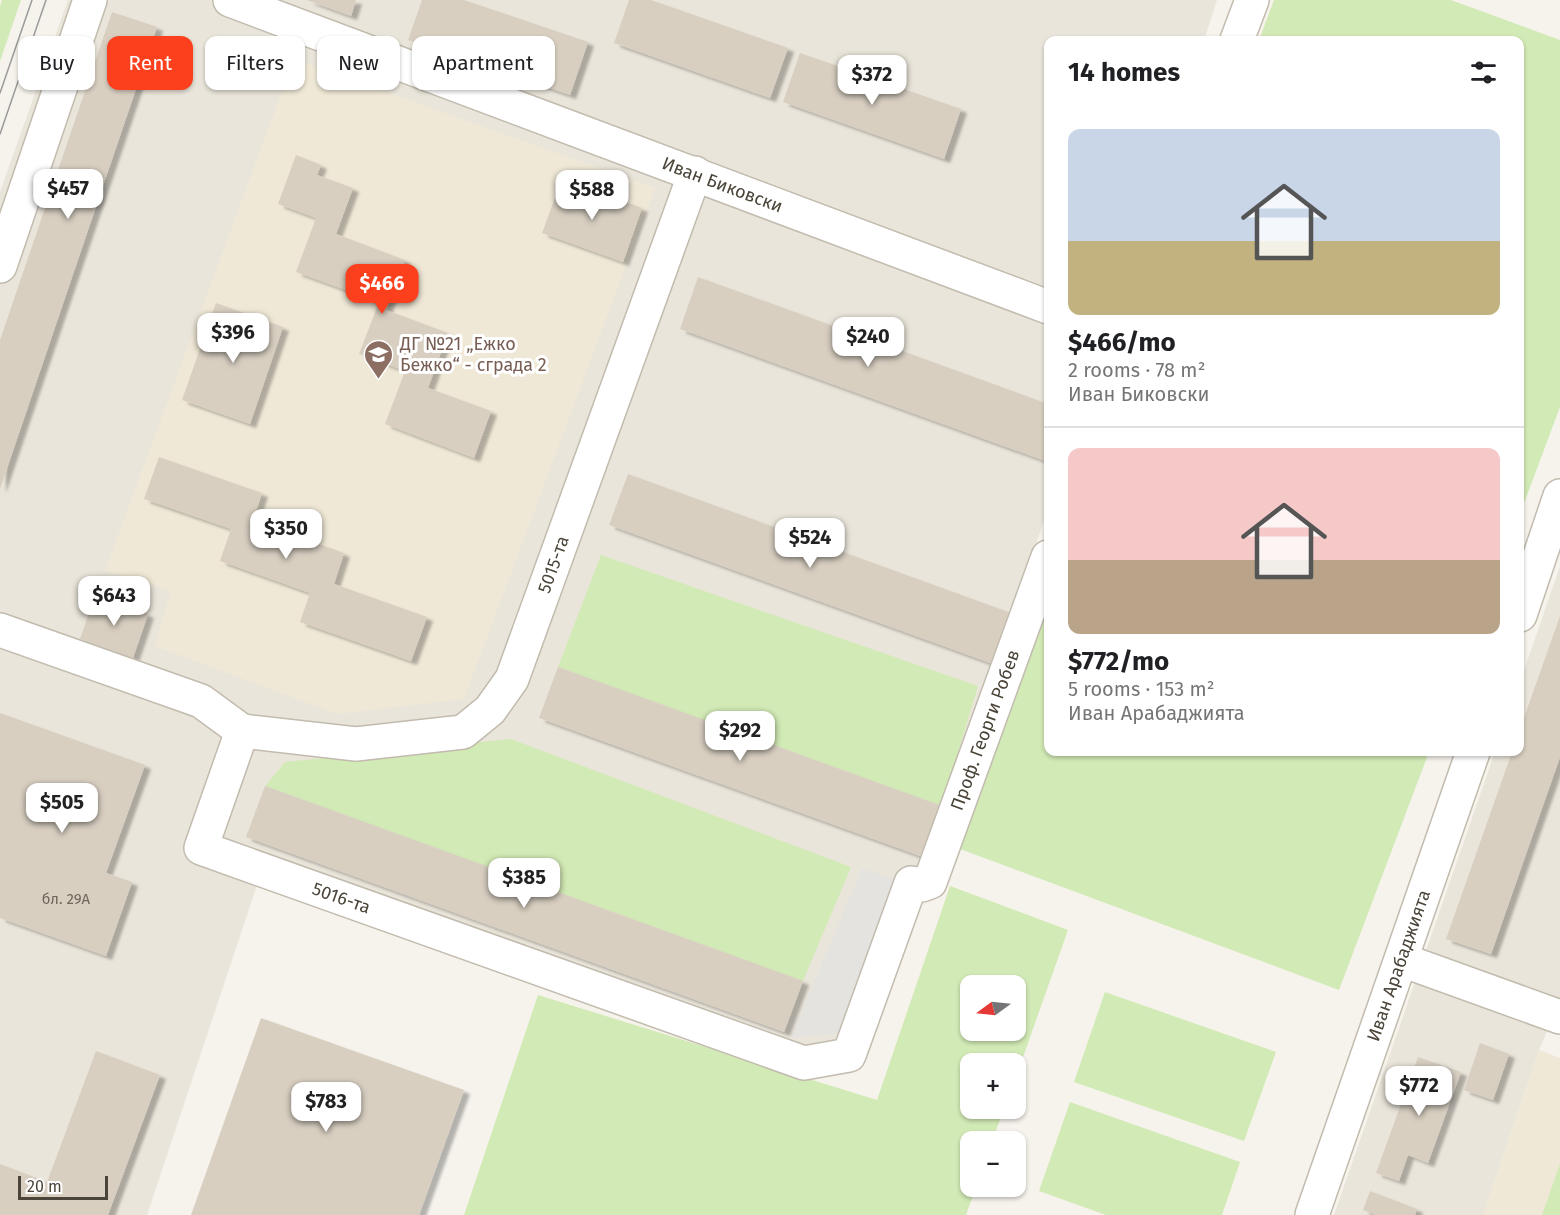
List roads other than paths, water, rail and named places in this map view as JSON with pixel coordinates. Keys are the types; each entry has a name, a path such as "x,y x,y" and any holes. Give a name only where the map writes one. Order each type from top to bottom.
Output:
{"street":[{"path":"0,266 90,0"},
{"name":"Иван Биковски","path":"230,0 1044,305"},
{"path":"1238,36 1252,0"},
{"name":"5015-та","path":"242,731 356,744 463,732 490,710 512,679 695,173"},
{"path":"1524,603 1560,496"},
{"name":"Проф. Георги Робев","path":"849,1055 911,883 922,885 930,882 1044,568"},
{"path":"0,630 201,701 242,731"},
{"name":"5016-та","path":"242,731 201,848 804,1063 849,1055"},
{"name":"Иван Арабаджията","path":"1312,1215 1472,756"},
{"path":"1402,960 1560,1017"}],"tram line":[{"path":"0,93 32,0"},
{"path":"0,134 46,0"}],"place":[{"name":"ДГ №21 „Ежко Бежко“ - сграда 2","path":"379,380"}]}
